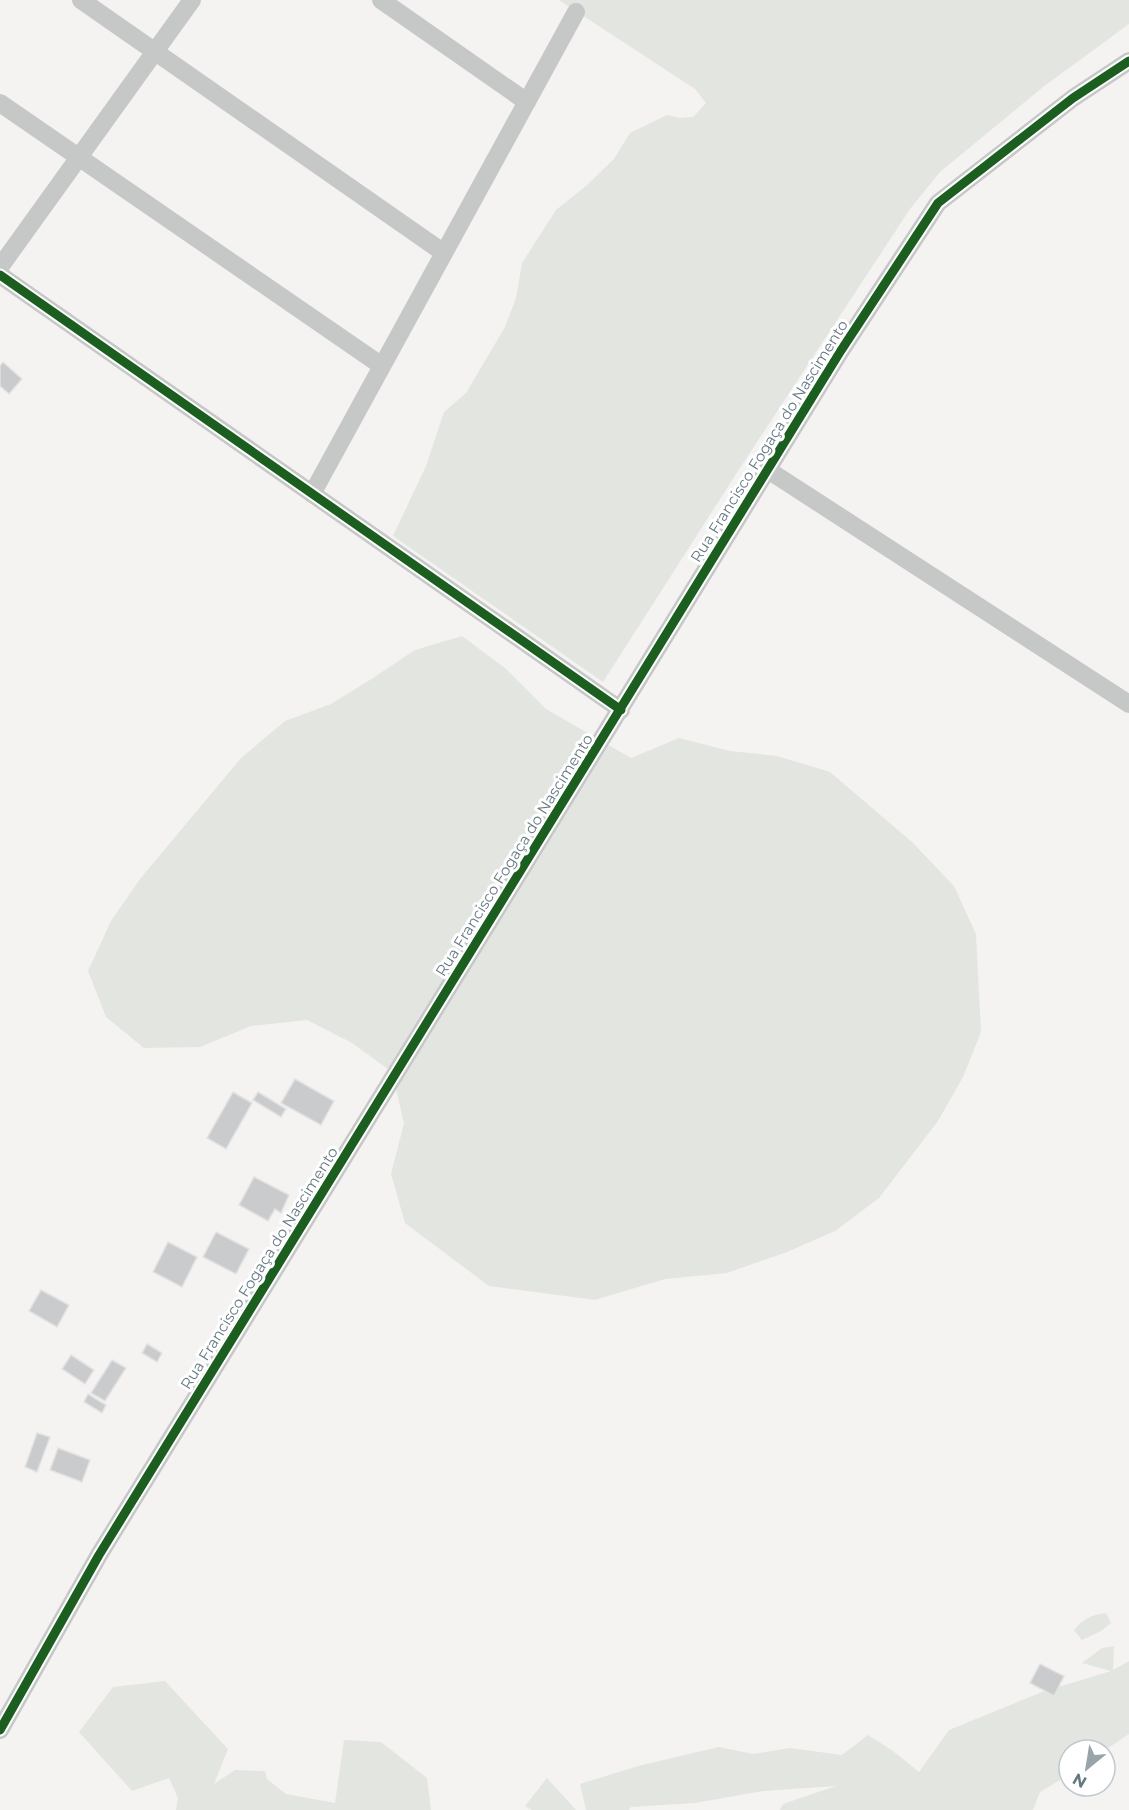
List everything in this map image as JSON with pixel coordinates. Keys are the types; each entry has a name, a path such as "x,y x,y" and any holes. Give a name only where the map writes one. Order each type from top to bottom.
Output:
{"street":[{"path":"81,0 444,253"},
{"path":"0,267 192,0"},
{"path":"381,0 527,102"},
{"path":"312,494 576,12"},
{"name":"Rua Francisco Fogaça do Nascimento","path":"0,1730 99,1556 840,352 938,203 1073,98 1129,62"},
{"path":"0,103 382,366"},
{"path":"0,275 621,710"},
{"path":"768,470 1129,704"}],"shaded area":[{"path":"559,0 1129,0 1129,24 1043,87 940,172 910,209 603,682 393,536 426,466 444,412 466,393 505,327 516,298 522,263 556,210 614,159 630,133 667,115 680,118 693,117 706,103 695,89"},
{"path":"462,636 505,668 546,709 631,758 679,738 730,751 777,756 830,772 912,842 954,886 976,934 981,1032 963,1077 938,1121 879,1198 835,1231 787,1252 727,1273 665,1279 595,1300 489,1286 405,1223 391,1174 404,1123 392,1072 352,1043 307,1020 251,1026 200,1047 144,1048 106,1017 88,971 111,921 140,879 241,758 285,721 331,704 415,650"},
{"path":"1106,1613 1111,1623 1101,1631 1082,1640 1074,1630 1088,1618"},
{"path":"1114,1646 1113,1670 1129,1661 1129,1734 1117,1742 1117,1738 1057,1738 1057,1782 1040,1792 1033,1810 780,1810 783,1804 836,1786 763,1791 695,1803 631,1807 629,1810 586,1810 580,1784 638,1766 719,1747 753,1754 790,1748 842,1755 868,1735 919,1772 949,1730 1042,1692 1111,1671 1082,1663 1102,1648"},
{"path":"165,1681 228,1749 214,1784 235,1770 265,1771 267,1779 286,1794 335,1803 344,1740 381,1742 427,1778 431,1810 176,1810 178,1798 169,1778 132,1791 79,1732 113,1687"},
{"path":"547,1778 576,1810 532,1810 525,1806"}],"building":[{"path":"3,362 22,379 9,394 0,386 0,366"},
{"path":"295,1079 334,1101 321,1125 281,1103"},
{"path":"233,1092 252,1103 226,1149 207,1138"},
{"path":"258,1092 286,1109 281,1117 253,1100"},
{"path":"254,1177 289,1195 281,1213 275,1209 268,1221 239,1205"},
{"path":"216,1232 249,1249 236,1274 203,1257"},
{"path":"168,1242 197,1257 182,1287 153,1272"},
{"path":"41,1290 69,1305 57,1327 29,1311"},
{"path":"147,1344 162,1353 157,1362 142,1353"},
{"path":"71,1355 94,1370 85,1384 62,1369"},
{"path":"112,1360 126,1368 105,1401 91,1393"},
{"path":"88,1394 106,1405 102,1413 84,1402"},
{"path":"37,1433 50,1437 37,1472 25,1467"},
{"path":"58,1448 90,1460 82,1482 50,1470"},
{"path":"1040,1664 1064,1676 1054,1696 1030,1683"}],"cycle path":[{"path":"0,1730 99,1555 840,352 938,203 1073,98 1129,61"},
{"path":"0,275 621,710"}]}
